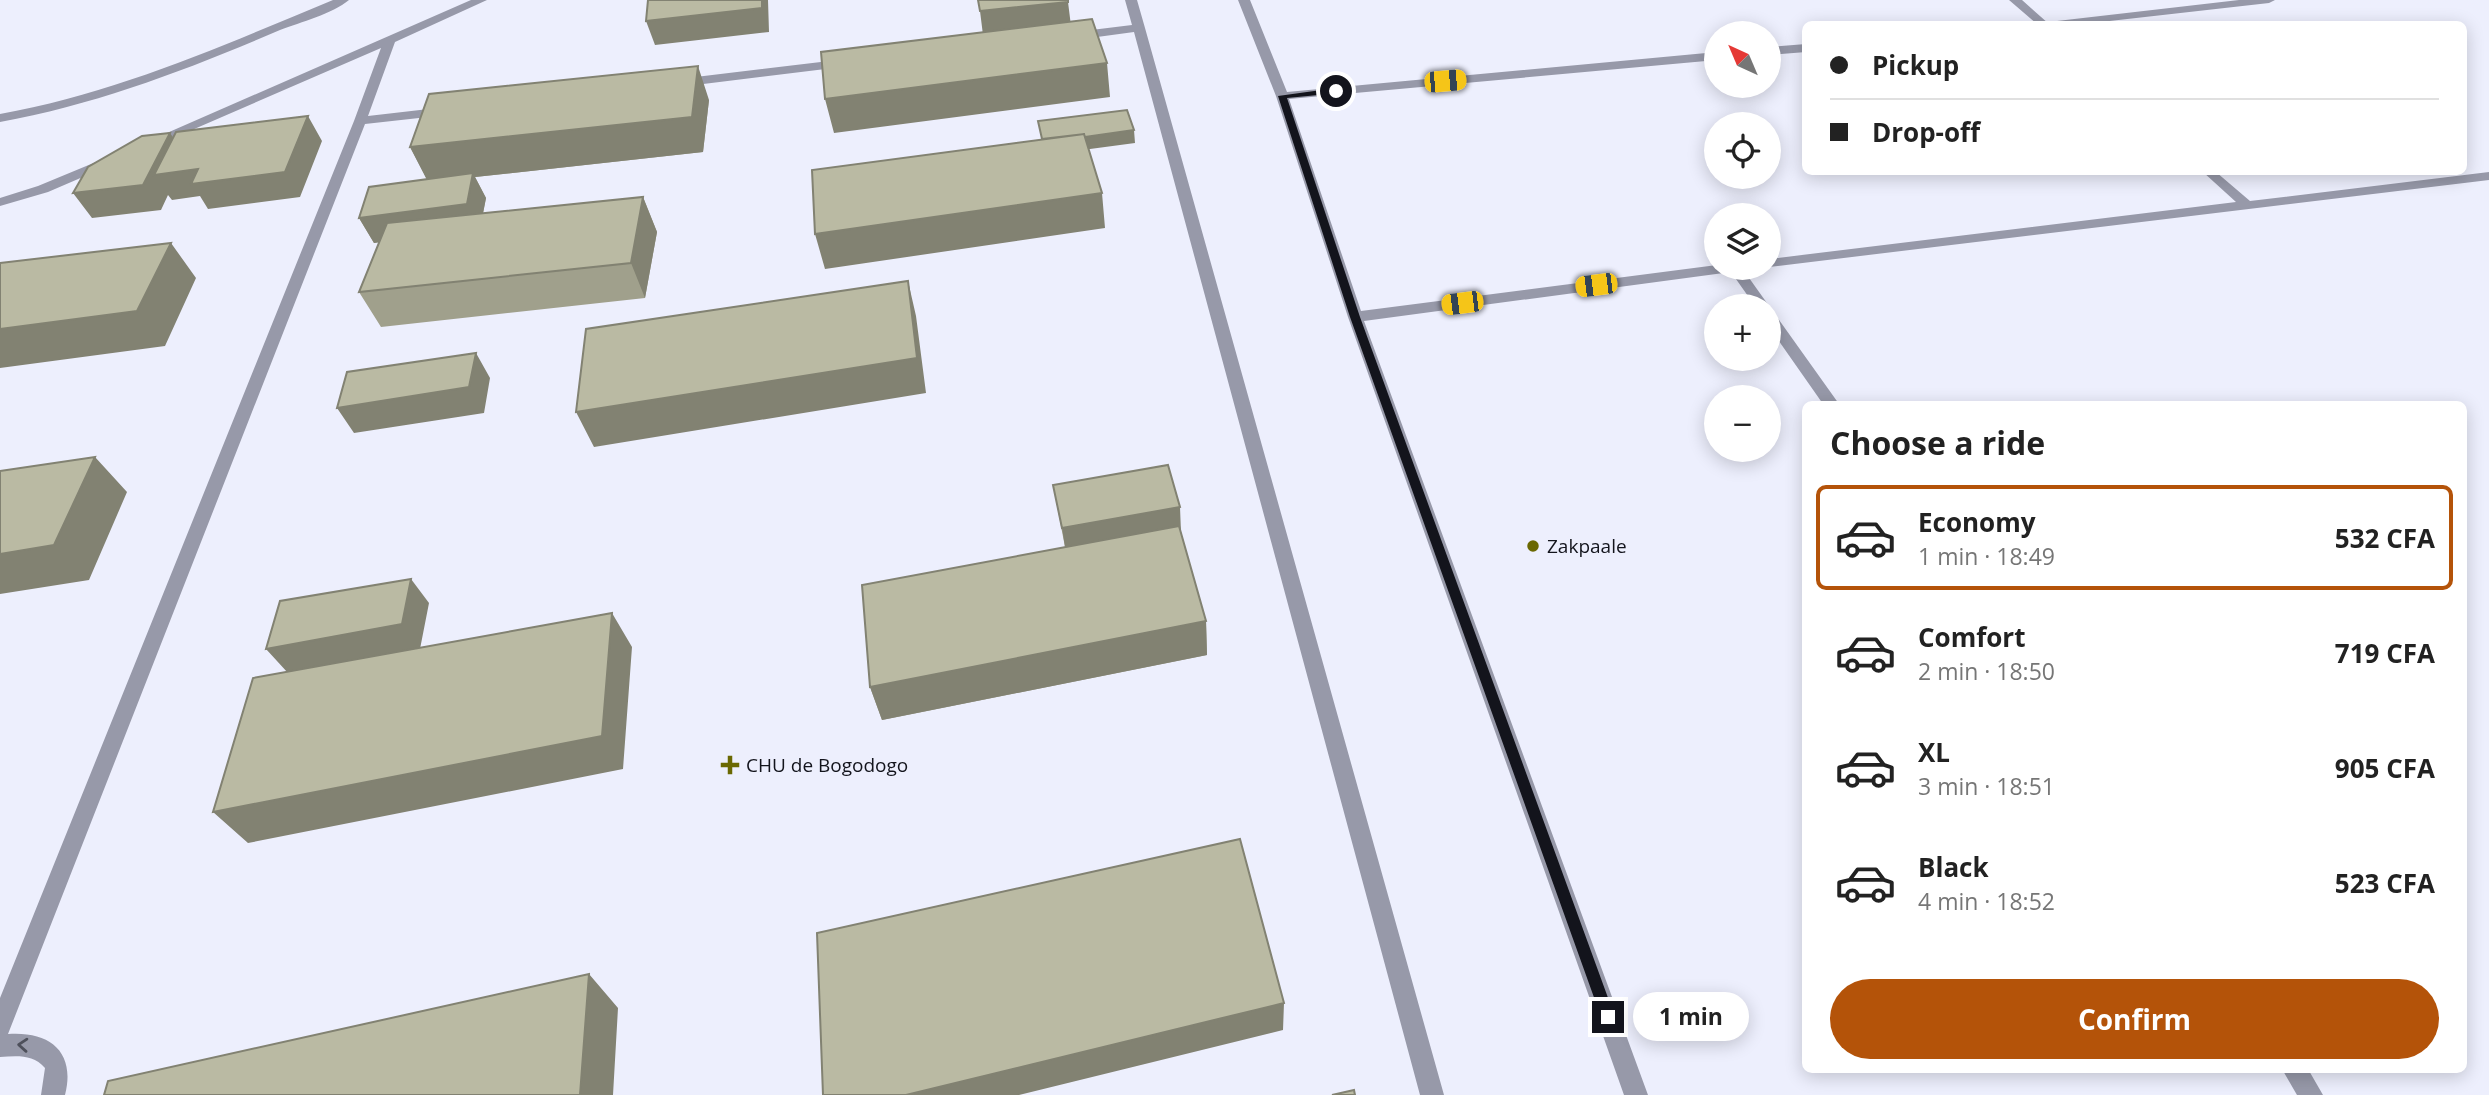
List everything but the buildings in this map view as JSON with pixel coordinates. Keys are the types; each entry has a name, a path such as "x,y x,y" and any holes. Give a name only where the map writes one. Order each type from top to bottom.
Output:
{"street":[{"path":"0,118 54,110 173,69 343,0"},
{"path":"0,202 43,189 481,0"},
{"path":"1130,0 1432,1095"},
{"path":"1244,0 1282,96 1355,317 1636,1095"},
{"path":"2015,0 2040,21"},
{"path":"2084,21 2269,0"},
{"path":"1057,38 1139,28"},
{"path":"0,1026 360,121 389,41"},
{"path":"1782,50 1802,48"},
{"path":"1282,96 1704,57"},
{"path":"661,85 866,61"},
{"path":"360,121 456,109"},
{"path":"2213,175 2246,204"},
{"path":"1781,262 2489,176"},
{"path":"1355,317 1704,272"},
{"path":"1742,280 1753,294"},
{"path":"1781,333 1829,401"},
{"path":"0,1045 20,1043 42,1047 55,1062 58,1083 53,1095"},
{"path":"2297,1073 2311,1095"}],"place":[{"name":"Zakpaale","path":"1533,546"},
{"name":"CHU de Bogodogo","path":"730,765"}],"route":[{"path":"1336,91 1282,96 1355,317 1608,1017"}]}
